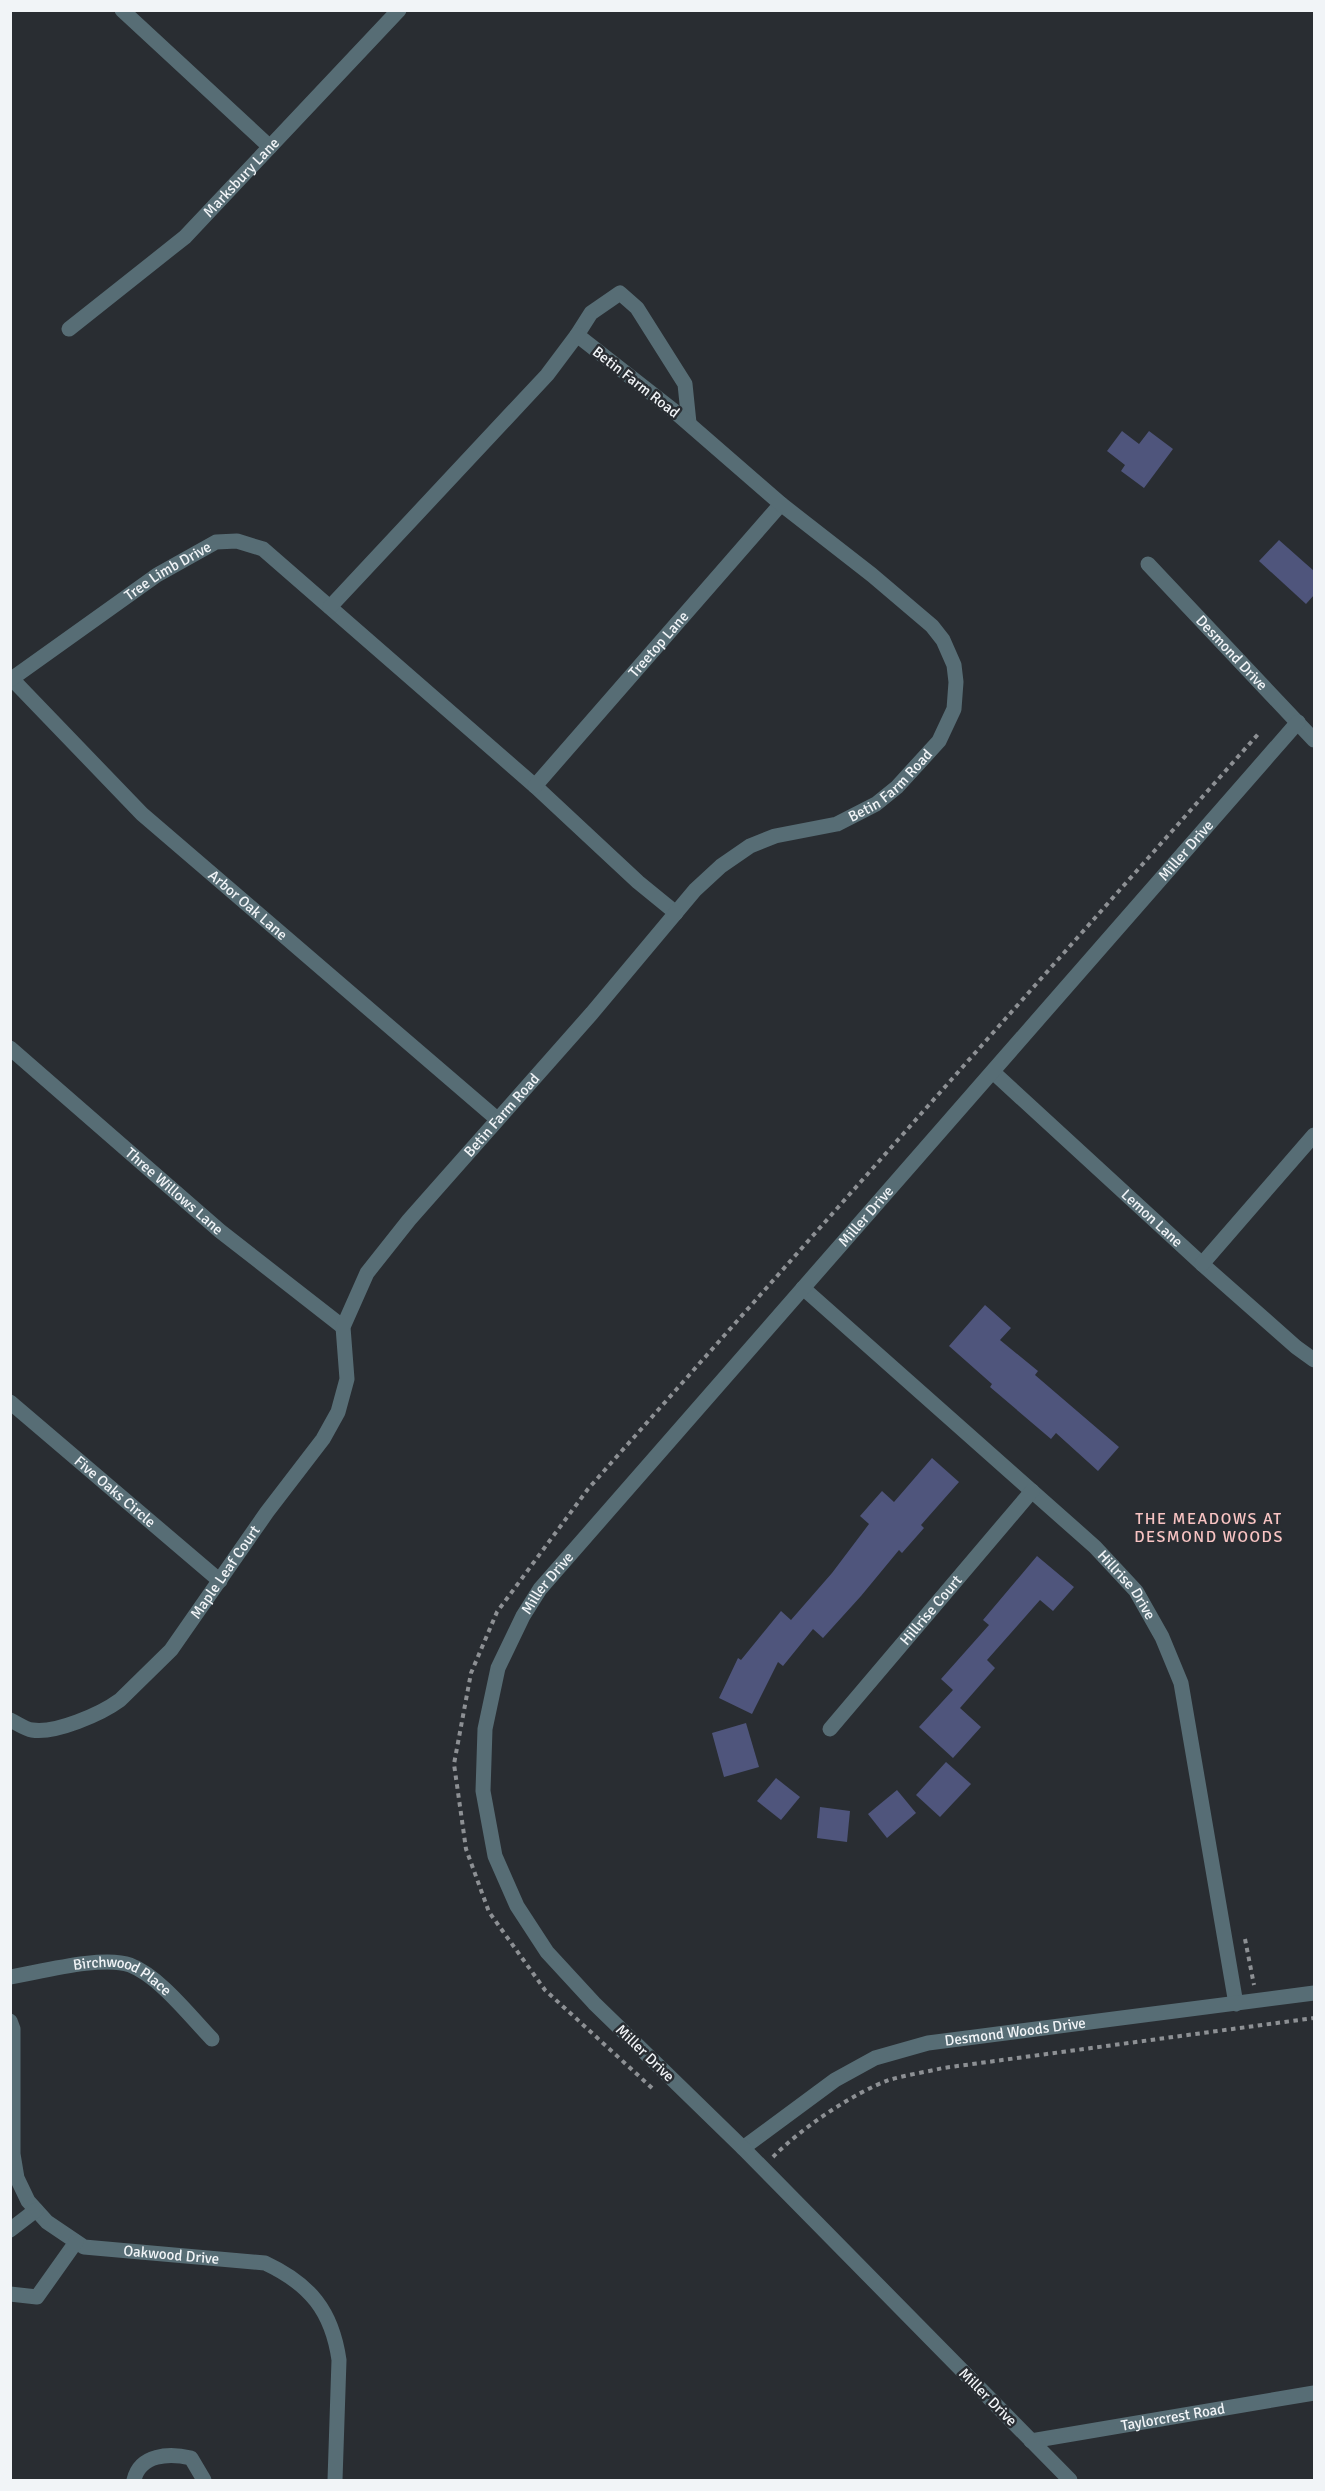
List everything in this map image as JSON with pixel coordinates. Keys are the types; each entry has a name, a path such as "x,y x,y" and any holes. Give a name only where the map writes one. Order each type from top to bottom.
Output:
{"street":[{"path":"122,10 270,147"},
{"name":"Marksbury Lane","path":"69,329 185,237 399,10"},
{"path":"577,335 591,313 620,293 637,308 685,384 688,423"},
{"name":"Betin Farm Road","path":"330,608 547,375 577,335 688,423 781,504 872,575 932,626 943,640 954,665 957,682 954,709 939,741 897,787 876,804 837,824 775,836 750,846 721,866 695,890 367,1273 343,1326"},
{"name":"Treetop Lane","path":"535,786 781,504"},
{"name":"Tree Limb Drive","path":"11,679 157,575 216,542 237,541 263,549 330,608"},
{"name":"Desmond Drive","path":"1148,564 1314,740"},
{"path":"330,608 535,786 638,882 676,913"},
{"name":"Arbor Oak Lane","path":"11,679 142,814 497,1119"},
{"name":"Miller Drive","path":"1070,2481 743,2148 594,2003 547,1952 517,1906 495,1856 483,1791 485,1729 498,1668 523,1616 540,1589 1298,722"},
{"name":"Three Willows Lane","path":"10,1048 220,1231 343,1326"},
{"name":"Lemon Lane","path":"993,1072 1202,1264 1296,1347 1314,1360"},
{"path":"1202,1264 1314,1135"},
{"name":"Hillrise Drive","path":"804,1288 1095,1547 1136,1591 1162,1636 1181,1683 1236,2004"},
{"name":"Maple Leaf Court","path":"10,1720 32,1730 67,1726 111,1706 171,1650 267,1512 323,1439 338,1412 347,1380 343,1326"},
{"name":"Five Oaks Circle","path":"10,1402 220,1581"},
{"name":"Hillrise Court","path":"830,1729 1032,1491"},
{"name":"Birchwood Place","path":"10,1977 99,1962 114,1961 130,1965 152,1977 212,2039"},
{"name":"Desmond Woods Drive","path":"743,2148 835,2080 875,2058 928,2043 1314,1993"},
{"name":"Oakwood Drive","path":"10,2021 13,2029 13,2154 17,2178 28,2201 47,2222 84,2247 265,2263 288,2274 303,2286 321,2307 336,2341 339,2360 335,2481"},
{"path":"10,2230 36,2210"},
{"path":"10,2294 37,2297 76,2242"},
{"name":"Taylorcrest Road","path":"1032,2441 1314,2393"},
{"path":"134,2481 138,2468 151,2459 174,2454 191,2458 204,2481"}],"path":[{"path":"657,2093 545,1990 489,1912 466,1849 454,1764 471,1673 497,1612 588,1489 1260,732"},
{"path":"1243,1929 1253,1972 1258,2025"},
{"path":"762,2168 784,2145 830,2111 888,2081 943,2068 1314,2018"}],"building":[{"path":"1122,431 1139,444 1149,431 1173,449 1144,488 1121,471 1125,465 1107,451"},
{"path":"1279,540 1314,571 1314,595 1306,604 1259,561"},
{"path":"985,1305 1011,1328 1000,1340 1038,1371 1035,1375 1119,1447 1098,1471 1056,1433 1051,1439 990,1387 992,1384 949,1346"},
{"path":"932,1458 959,1482 921,1525 924,1528 902,1553 899,1550 823,1638 813,1629 783,1666 778,1662 752,1714 719,1698 738,1658 741,1660 781,1611 791,1620 832,1573 869,1524 860,1516 882,1491 894,1502"},
{"path":"1037,1556 1074,1587 1053,1611 1040,1600 987,1660 995,1668 960,1708 981,1727 953,1758 919,1727 953,1690 941,1679 989,1625 983,1620"},
{"path":"746,1723 759,1767 724,1777 712,1733"},
{"path":"946,1762 971,1784 940,1817 916,1795"},
{"path":"776,1778 800,1797 781,1820 757,1801"},
{"path":"897,1790 916,1813 887,1838 868,1814"},
{"path":"820,1807 850,1811 847,1842 817,1838"}],"district":[{"name":"THE MEADOWS AT DESMOND WOODS","path":"1209,1527"}]}
